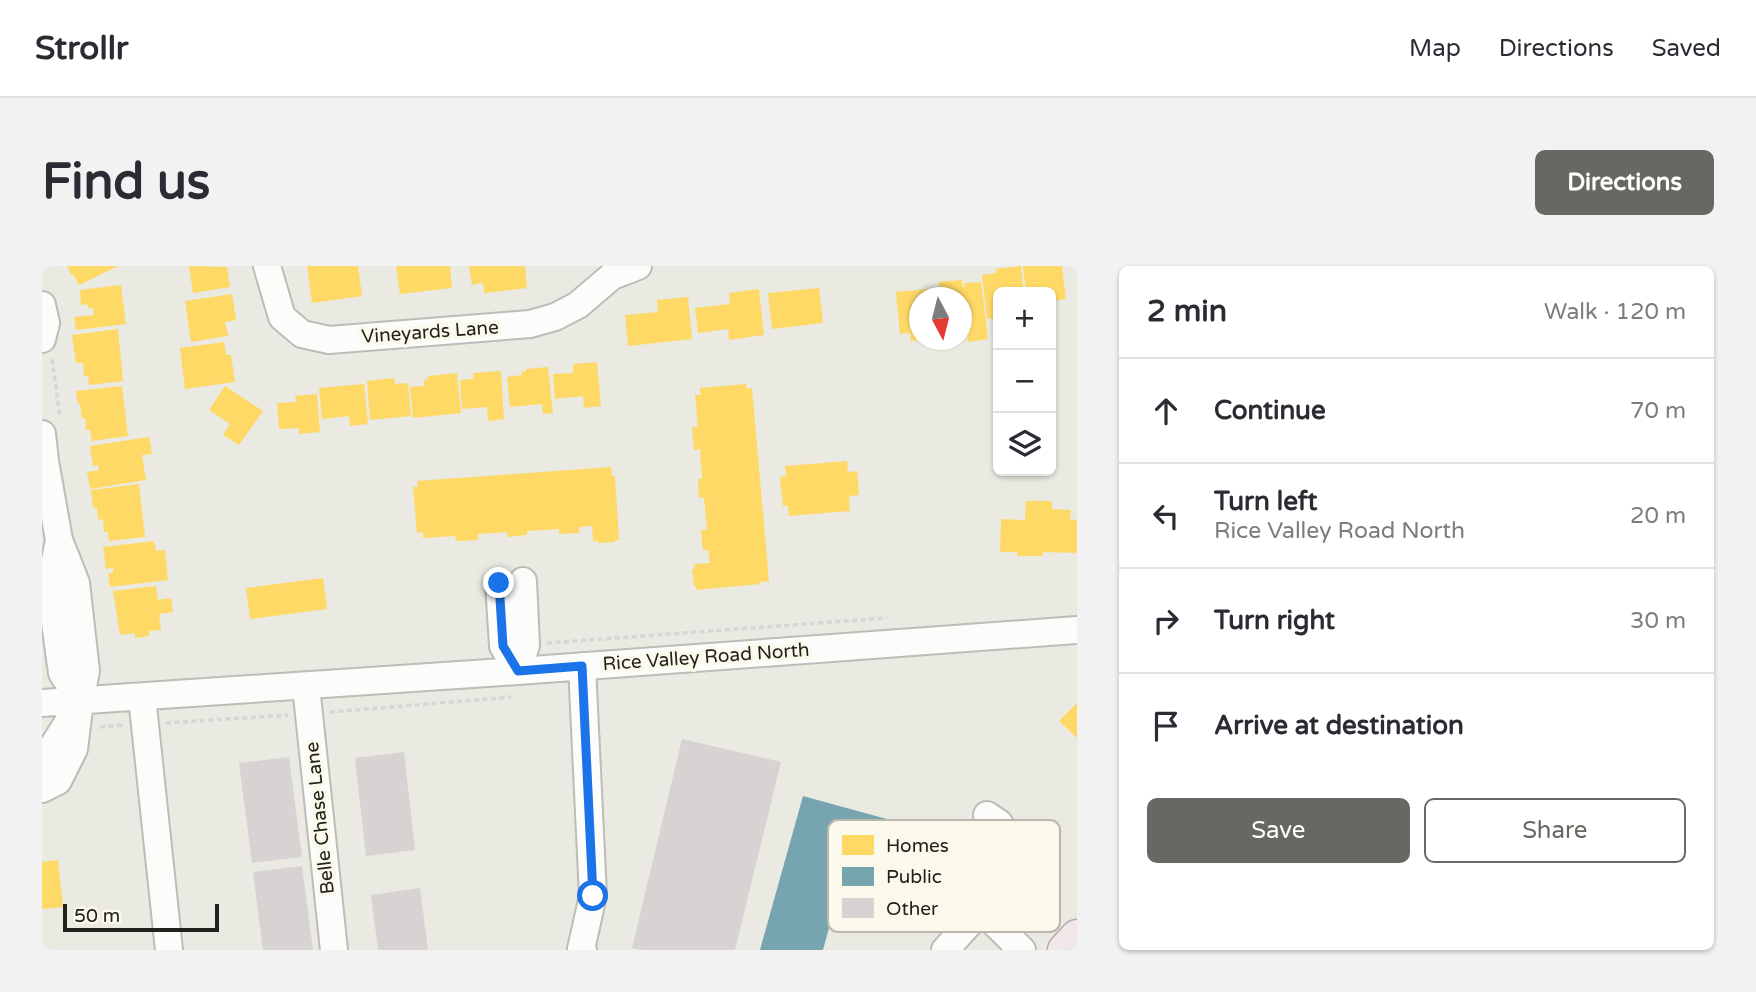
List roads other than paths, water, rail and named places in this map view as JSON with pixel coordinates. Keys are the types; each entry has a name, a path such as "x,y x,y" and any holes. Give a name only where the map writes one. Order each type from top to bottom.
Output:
{"main road":[{"path":"1064,950 1077,936"}],"street":[{"name":"Vineyards Lane","path":"267,266 282,317 302,334 329,340 530,324 555,317 578,305 608,271 638,266"},
{"path":"42,305 46,323 42,339"},
{"path":"42,434 51,541 76,583 86,671 74,749 58,780 42,789"},
{"path":"511,582 526,645 518,671 503,646 511,582"},
{"name":"Rice Valley Road North","path":"42,703 1077,629"},
{"path":"582,666 593,896 581,949 583,950"},
{"name":"Belle Chase Lane","path":"306,686 334,950"},
{"path":"142,697 169,950"},
{"path":"42,764 80,701"},
{"path":"987,816 994,820"},
{"path":"945,950 961,932"},
{"path":"1004,932 1022,950"}]}
